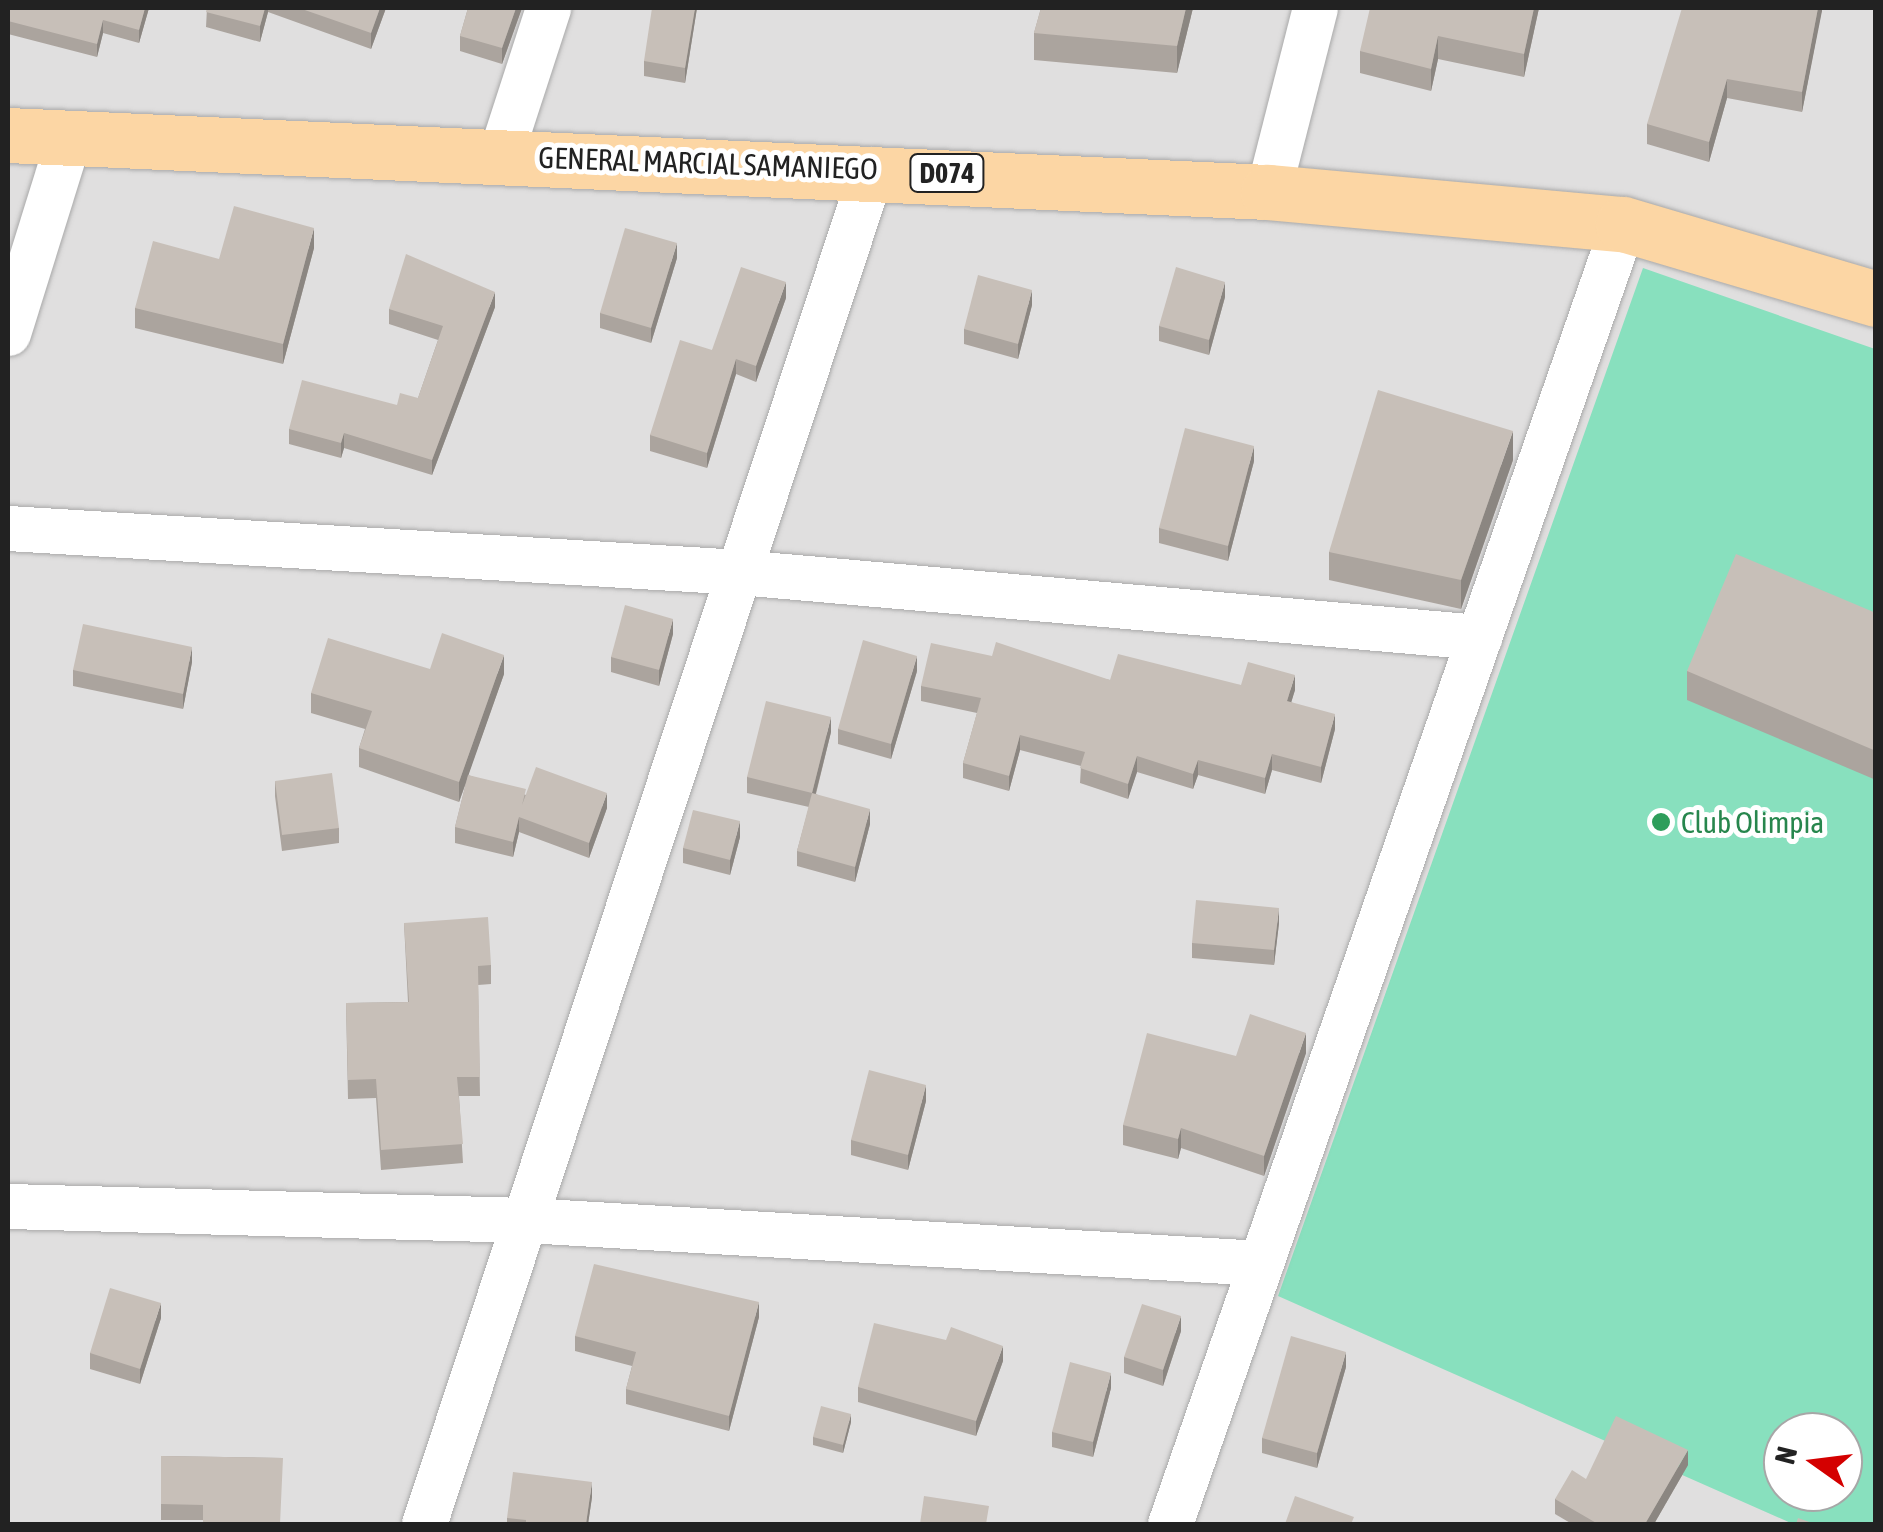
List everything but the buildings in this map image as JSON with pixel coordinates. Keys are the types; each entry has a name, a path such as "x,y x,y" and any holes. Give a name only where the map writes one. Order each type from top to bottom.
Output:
{"main road":[{"name":"GENERAL MARCIAL SAMANIEGO","path":"8,135 872,168 1268,192 1623,224 1876,298"}],"street":[{"path":"500,156 548,8"},
{"path":"1268,192 1314,8"},
{"path":"8,333 69,137"},
{"path":"424,1524 872,168"},
{"path":"1170,1524 1623,224"},
{"path":"8,528 738,572 1479,637"},
{"path":"8,1206 526,1220 1260,1263"}],"shaded area":[{"path":"8,8 1875,8 1875,1524 8,1524"}],"green space":[{"name":"Club Olimpia","path":"1643,268 1875,349 1875,1524 1793,1524 1766,1512 1863,1512 1863,1412 1763,1412 1763,1511 1278,1296"}],"place":[{"name":"Club Olimpia","path":"1661,822"}]}
